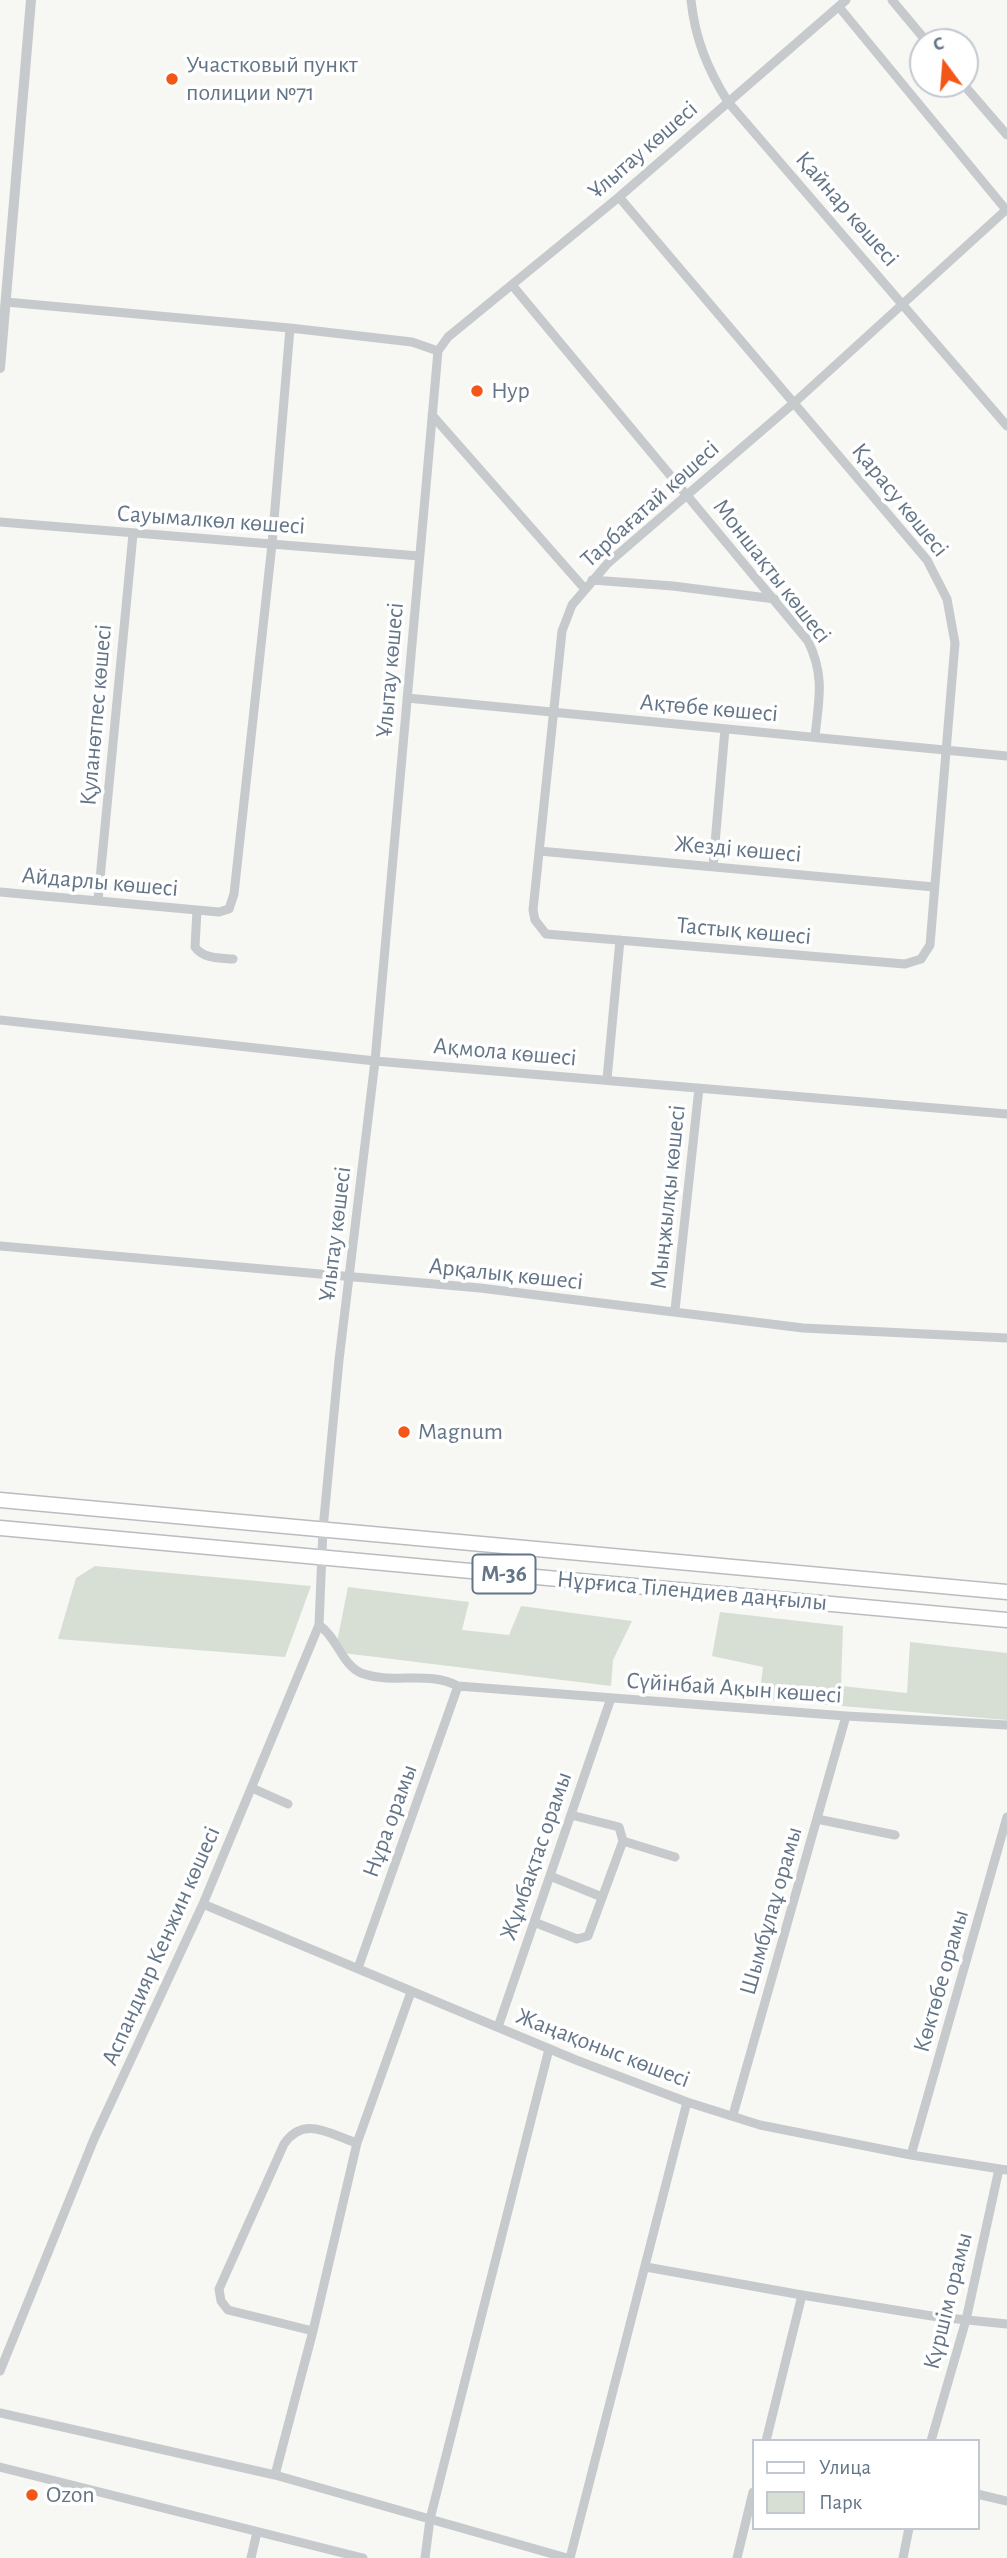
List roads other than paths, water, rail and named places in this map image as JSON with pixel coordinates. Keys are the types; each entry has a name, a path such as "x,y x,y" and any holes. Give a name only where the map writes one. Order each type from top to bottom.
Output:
{"main road":[{"name":"Нұрғиса Тілендиев даңғылы","path":"0,1500 1007,1592"},
{"name":"Нұрғиса Тілендиев даңғылы","path":"0,1528 1007,1620"}],"street":[{"path":"0,368 31,0"},
{"name":"Қайнар көшесі","path":"691,0 700,48 710,74 728,102 1007,426"},
{"path":"892,0 916,28"},
{"path":"843,3 1007,210"},
{"name":"Ұлытау көшесі","path":"323,1529 349,1274 375,1060 438,351 448,337 619,197 843,3"},
{"path":"975,98 1007,135"},
{"name":"Қарасу көшесі","path":"619,197 927,560 940,582 947,599 955,643 930,945"},
{"name":"Тарбағатай көшесі","path":"546,934 535,920 533,911 562,631 572,605 592,580 904,305 1007,210"},
{"name":"Моншақты көшесі","path":"512,285 808,640 820,664 815,736"},
{"path":"6,302 290,328 412,342 438,351"},
{"path":"272,544 290,328"},
{"path":"432,415 584,588"},
{"name":"Сауымалкөл көшесі","path":"0,522 419,556"},
{"name":"Қуланөтпес көшесі","path":"98,900 133,534"},
{"name":"Айдарлы көшесі","path":"0,892 219,912 229,909 233,894 272,544"},
{"path":"592,580 673,586 775,599"},
{"name":"Ақтөбе көшесі","path":"407,698 1007,756"},
{"path":"713,866 725,729"},
{"name":"Жезді көшесі","path":"539,851 934,887"},
{"name":"Айдарлы көшесі","path":"197,910 195,947 198,952 233,960"},
{"name":"Тастық көшесі","path":"546,934 905,964 921,959 930,945"},
{"path":"607,1079 620,940"},
{"name":"Ақмола көшесі","path":"0,1020 375,1060 1007,1114"},
{"name":"Мыңжылқы көшесі","path":"675,1310 699,1088"},
{"name":"Арқалық көшесі","path":"0,1246 349,1274 393,1282 480,1288 595,1304 675,1310 803,1328 1007,1338"},
{"name":"Аспандияр Кенжин көшесі","path":"0,2371 94,2139 203,1904 319,1625 323,1529"},
{"name":"Сүйінбай Ақын көшесі","path":"319,1625 333,1636 350,1665 362,1674 439,1678 458,1686 846,1716 1007,1725"},
{"name":"Нұра орамы","path":"358,1968 458,1686"},
{"name":"Жұмбақтас орамы","path":"498,2027 611,1698"},
{"name":"Шымбұлаұ орамы","path":"733,2115 846,1716"},
{"path":"252,1788 288,1804"},
{"path":"534,1923 583,1938 588,1936 623,1841 619,1827 571,1815"},
{"name":"Көктөбе орамы","path":"911,2155 1007,1817"},
{"path":"817,1819 895,1835"},
{"path":"623,1841 675,1857"},
{"path":"550,1876 602,1897"},
{"name":"Жаңақоныс көшесі","path":"203,1904 549,2049 688,2102 760,2124 911,2155 1003,2169"},
{"path":"275,2475 313,2331 357,2143 411,1992"},
{"path":"425,2558 430,2519 549,2049"},
{"path":"0,2413 275,2475 568,2558 688,2102"},
{"path":"313,2331 229,2310 221,2301 219,2288 284,2144 293,2131 306,2127 357,2143"},
{"name":"Күршім орамы","path":"932,2439 966,2320 1003,2169"},
{"path":"646,2267 802,2295 1007,2324"},
{"path":"766,2439 802,2295"},
{"path":"0,2467 363,2558"},
{"path":"979,2494 1007,2501"},
{"path":"737,2558 752,2496"},
{"path":"903,2558 909,2530"},
{"path":"251,2558 257,2532"}],"place":[{"name":"Участковый пункт полиции №71","path":"172,79"},
{"name":"Нур","path":"477,391"},
{"name":"Magnum","path":"404,1432"},
{"name":"Ozon","path":"32,2495"}]}
